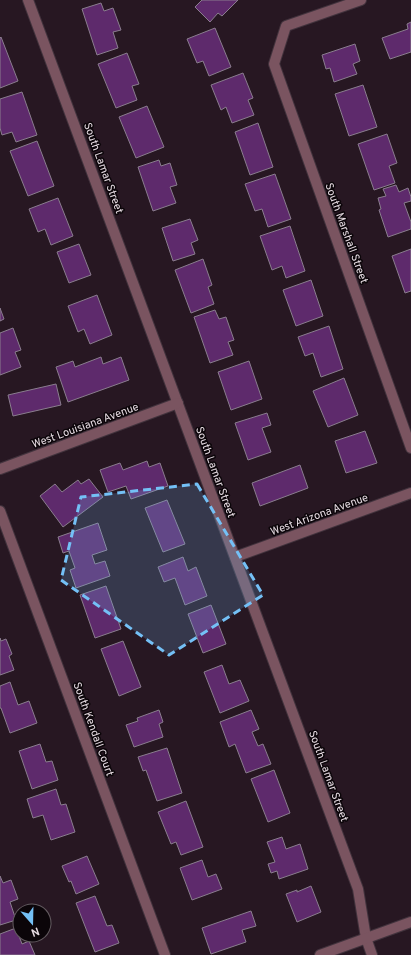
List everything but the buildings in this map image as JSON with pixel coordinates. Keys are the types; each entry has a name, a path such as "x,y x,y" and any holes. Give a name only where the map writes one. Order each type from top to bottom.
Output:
{"street":[{"name":"South Lamar Street","path":"28,0 358,889 366,938 372,955"},
{"name":"South Marshall Street","path":"361,0 286,26 274,64 411,448"},
{"name":"West Louisiana Avenue","path":"0,469 178,403"},
{"name":"West Arizona Avenue","path":"235,557 411,493"},
{"name":"South Kendall Court","path":"0,511 165,955"},
{"path":"320,955 411,922"}],"highlighted area":[{"path":"197,484 263,595 169,655 61,580 81,497"}]}
